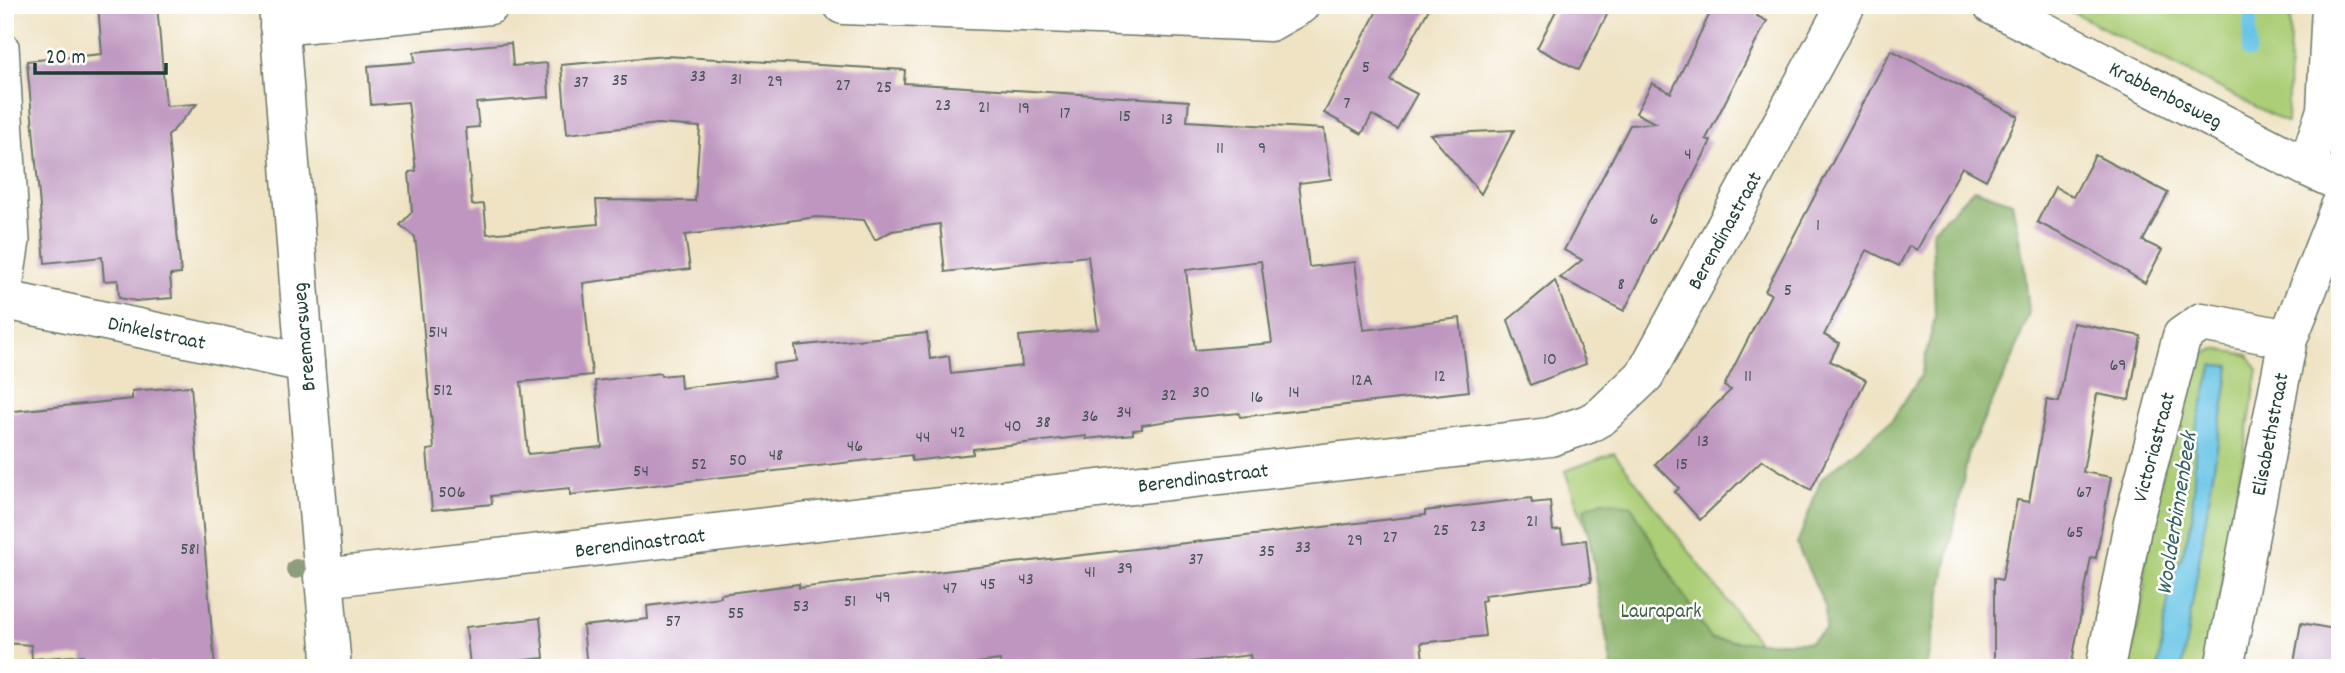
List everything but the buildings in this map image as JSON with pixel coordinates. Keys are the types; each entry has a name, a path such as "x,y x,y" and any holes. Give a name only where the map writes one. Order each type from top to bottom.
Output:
{"street":[{"path":"279,16 490,5"},
{"path":"843,5 1270,22 1300,5"},
{"name":"Berendinastraat","path":"323,578 1550,437 1588,424 1602,416 1645,375 1846,5"},
{"name":"Krabbenbosweg","path":"1992,5 2323,174"},
{"path":"2323,174 2331,5"},
{"name":"Breemarsweg","path":"279,16 305,363 332,668"},
{"name":"Elisabethstraat","path":"2224,668 2288,339 2340,206"},
{"name":"Dinkelstraat","path":"8,301 305,363"},
{"name":"Victoriastraat","path":"2105,668 2133,523 2182,336 2202,322 2288,339"}],"lane":[{"name":"Dinkelstraat","path":"8,46 19,241 8,301"}],"green space":[{"path":"2059,5 2291,5 2287,123"},
{"path":"1974,189 2012,202 2024,263 2029,312 2012,360 1969,451 1926,668 1612,668 1584,508 1603,501 1631,505 1711,639 1809,642 1826,630 1825,606 1797,545 1821,479 1892,420 1921,375 1935,317 1932,231"},
{"path":"2215,349 2248,355 2258,370 2207,668 2182,668 2230,366 2213,365 2196,428 2192,520 2181,559 2172,574 2158,668 2129,668 2145,589 2145,546 2190,362"},
{"name":"Laurapark","path":"1614,453 1778,668 1612,668 1589,537 1565,471"}],"water":[{"path":"2213,365 2230,366 2182,668 2158,668 2172,574 2181,559 2192,520 2196,428"}],"waterway":[{"name":"Woolderbinnenbeek","path":"2249,52 2251,5"}]}
